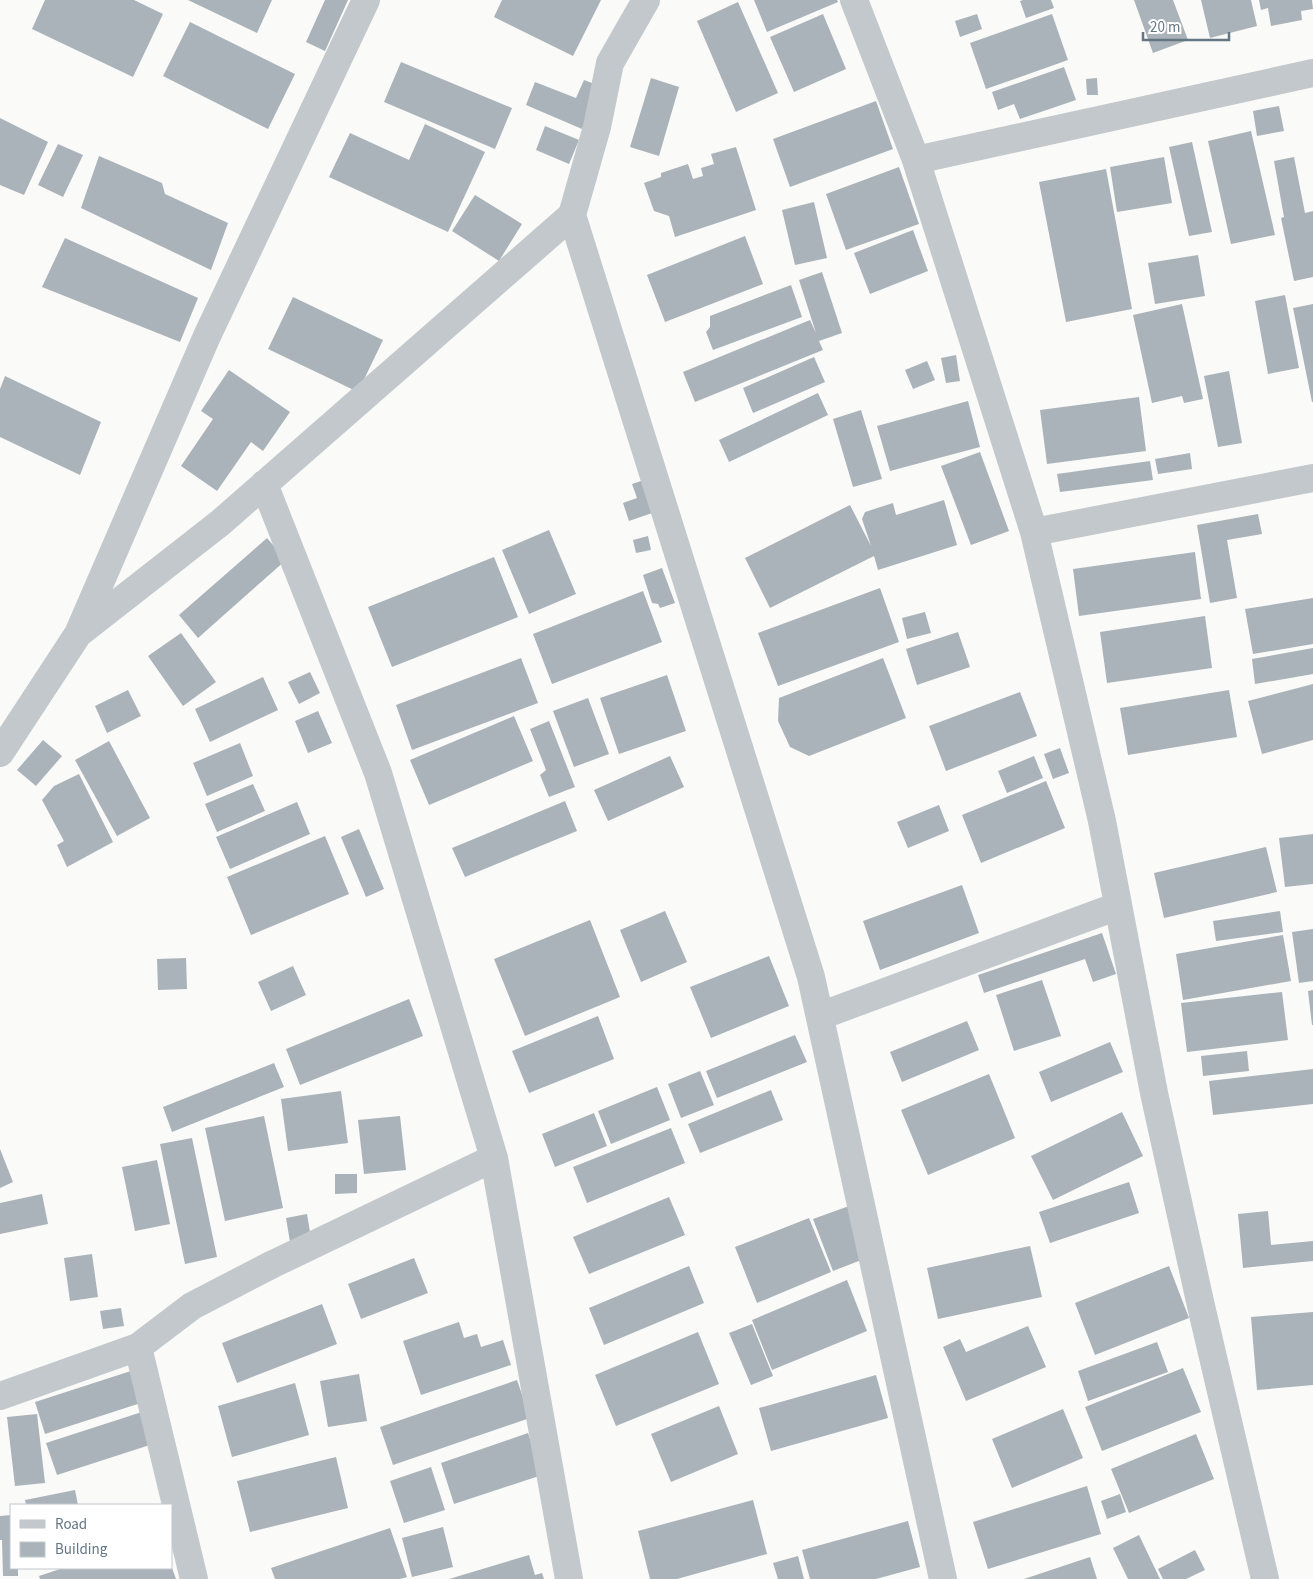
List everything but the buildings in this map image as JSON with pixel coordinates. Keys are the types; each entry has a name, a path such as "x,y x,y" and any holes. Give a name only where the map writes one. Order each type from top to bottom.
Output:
{"street":[{"path":"0,753 78,634 207,336 366,0"},
{"path":"78,634 220,523 572,215 597,127 610,63 646,0"},
{"path":"854,0 916,160 1034,532 1102,821 1154,1093 1201,1306 1265,1579"},
{"path":"916,160 1313,73"},
{"path":"572,215 808,968 943,1579"},
{"path":"1034,532 1313,478"},
{"path":"264,484 378,773 494,1158 569,1579"},
{"path":"820,1016 1118,906"},
{"path":"0,1396 138,1347 192,1306 273,1264 494,1158"},
{"path":"138,1347 194,1579"}]}
